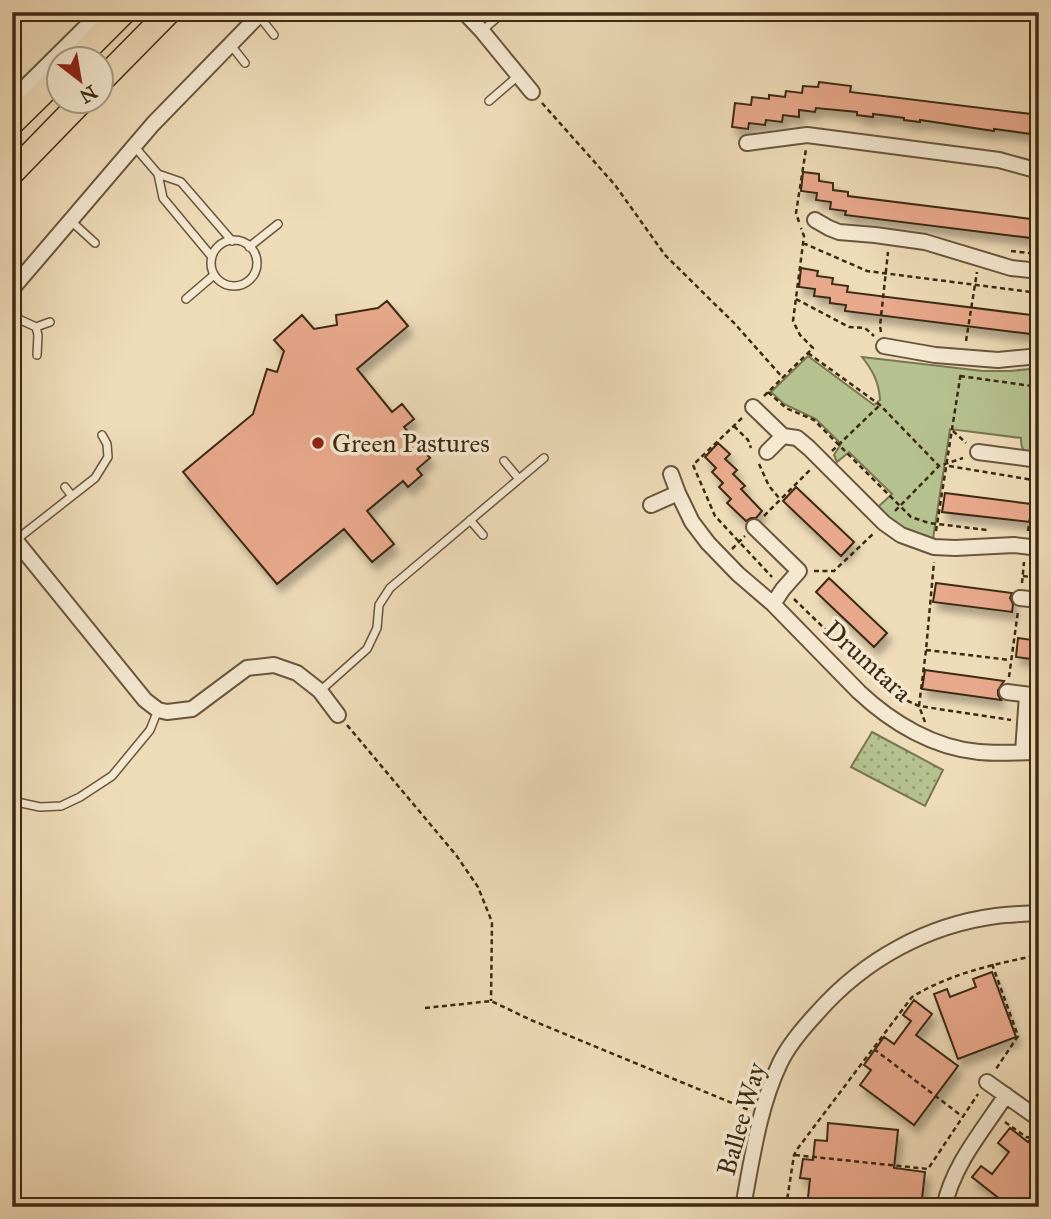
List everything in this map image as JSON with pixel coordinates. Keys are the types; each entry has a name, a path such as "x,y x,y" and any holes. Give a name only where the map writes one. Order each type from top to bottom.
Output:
{"highway":[{"path":"90,46 124,12"},
{"path":"116,66 169,12"},
{"path":"12,123 46,90"},
{"path":"12,173 67,116"}],"street":[{"path":"12,100 101,12"},
{"path":"464,12 533,92"},
{"path":"12,289 153,124 260,14"},
{"path":"747,143 807,135 999,160 1039,171"},
{"path":"815,220 839,232 925,242 1011,268 1039,271"},
{"path":"884,346 935,355 998,360 1039,356"},
{"path":"753,407 783,436 797,438 884,523 901,535 934,547 1033,547"},
{"path":"766,452 783,436"},
{"path":"978,452 1039,460"},
{"name":"Drumtara","path":"671,474 692,522 708,543 866,698 914,732 936,742 981,752 1039,752"},
{"path":"651,505 678,493"},
{"path":"754,527 799,571 772,604"},
{"path":"14,538 145,700 158,710 167,712 192,709 247,668 274,665 297,673 320,691 338,715"},
{"path":"1020,598 1039,600"},
{"path":"1007,692 1033,695 1025,722 1023,752"},
{"name":"Ballee Way","path":"743,1207 762,1115 780,1062 808,1023 836,992 881,957 923,936 954,925 997,916 1039,913"},
{"path":"987,1082 1039,1119"},
{"path":"944,1207 952,1178 959,1165 1006,1095"}],"lane":[{"path":"260,14 274,35"},
{"path":"482,31 499,16"},
{"path":"230,44 245,62"},
{"path":"488,101 519,76"},
{"path":"134,146 158,174 181,183 232,241"},
{"path":"158,174 163,198 212,257"},
{"path":"71,220 95,243"},
{"path":"249,247 278,224"},
{"path":"232,241 244,243 256,259 254,273 250,279 238,286 225,284 214,275 212,269 212,257 219,246 232,241"},
{"path":"186,299 214,275"},
{"path":"12,316 36,327 50,322"},
{"path":"36,327 37,355"},
{"path":"14,538 95,478 108,457 107,444 102,435"},
{"path":"320,691 368,649 377,628 379,605 390,588 544,458"},
{"path":"504,461 519,479"},
{"path":"65,487 72,496"},
{"path":"470,520 483,535"},
{"path":"12,801 40,807 61,806 80,797 112,776 150,730 158,710"}],"path":[{"path":"533,92 615,185 665,255 735,324 783,378"},
{"path":"796,213 806,148"},
{"path":"804,236 793,321 800,335 813,348 694,464 715,516 783,589 892,694 919,706 1025,722"},
{"path":"884,346 880,326 890,237"},
{"path":"803,243 867,271 1039,293"},
{"path":"963,357 975,278"},
{"path":"795,299 849,327 865,328 884,346"},
{"path":"808,354 880,405 939,466"},
{"path":"934,547 960,376 1039,387"},
{"path":"768,392 786,408 814,420 911,517 929,523 989,530"},
{"path":"823,461 880,405"},
{"path":"884,523 939,466 978,452 952,431"},
{"path":"946,465 1037,481 1029,525"},
{"path":"773,507 810,469"},
{"path":"799,571 834,571 872,534"},
{"path":"1007,692 1023,576 1033,547"},
{"path":"1023,576 1039,578"},
{"path":"919,706 933,579"},
{"path":"926,650 1012,660"},
{"path":"338,715 456,855 478,887 492,922 491,1001"},
{"path":"786,1207 794,1155 912,997 933,984 992,964 1039,955"},
{"path":"794,1155 928,1169 1018,1036 992,964"},
{"path":"425,1009 491,1001 762,1115"},
{"path":"873,1049 963,1117"}],"green space":[{"path":"808,356 874,405 880,400 877,382 862,357 983,371 1039,368 1039,440 1036,440 1033,457 1023,450 1021,438 950,429 933,539 909,532 878,507 892,494 849,452 837,462 834,455 841,444 816,419 784,404 771,392"},
{"path":"872,732 943,770 925,806 851,767"}],"building":[{"path":"819,82 851,86 850,92 1039,115 1039,135 816,108 815,112 799,110 799,117 783,115 782,122 766,120 765,125 749,123 748,129 732,127 735,103 751,105 752,97 785,97 786,91 802,93 803,86 818,87"},
{"path":"803,172 819,174 819,181 833,183 833,190 848,192 848,196 1039,220 1039,239 845,215 846,211 830,209 831,202 816,200 817,193 801,191"},
{"path":"801,268 818,271 817,276 833,278 832,284 848,286 847,292 1039,316 1039,335 845,311 846,305 830,303 830,298 814,296 815,289 799,287"},
{"name":"Green Pastures","path":"387,301 408,326 357,369 392,412 402,404 414,419 404,427 430,458 417,469 422,475 408,487 403,481 367,511 394,544 372,562 344,529 277,584 183,472 253,414 267,369 277,372 284,351 274,340 302,315 314,329 337,325 336,315 378,308"},
{"path":"718,443 730,454 725,459 737,470 733,474 745,486 741,489 762,511 756,518 746,521 727,503 731,499 719,487 723,483 712,472 716,468 705,457"},
{"path":"796,487 854,542 841,556 783,501"},
{"path":"945,493 1039,505 1039,523 942,512"},
{"path":"829,578 887,633 874,647 816,592"},
{"path":"936,583 1012,593 1012,612 933,602"},
{"path":"1018,638 1039,641 1039,660 1016,657"},
{"path":"925,670 1004,681 998,690 1001,700 922,689"},
{"path":"992,972 1016,1037 958,1059 934,994 947,989 950,997 976,987 973,979"},
{"path":"914,1000 932,1014 916,1035 958,1066 914,1125 860,1085 871,1070 864,1065 884,1037 894,1044 911,1021 903,1015"},
{"path":"828,1123 898,1130 894,1168 925,1172 921,1207 807,1207 810,1179 800,1178 803,1159 813,1160 815,1140 827,1141"},
{"path":"1010,1128 1028,1142 1039,1129 1039,1207 1010,1207 972,1177 981,1166 992,1174 1009,1152 998,1143"}],"place":[{"name":"Green Pastures","path":"318,443"}]}
